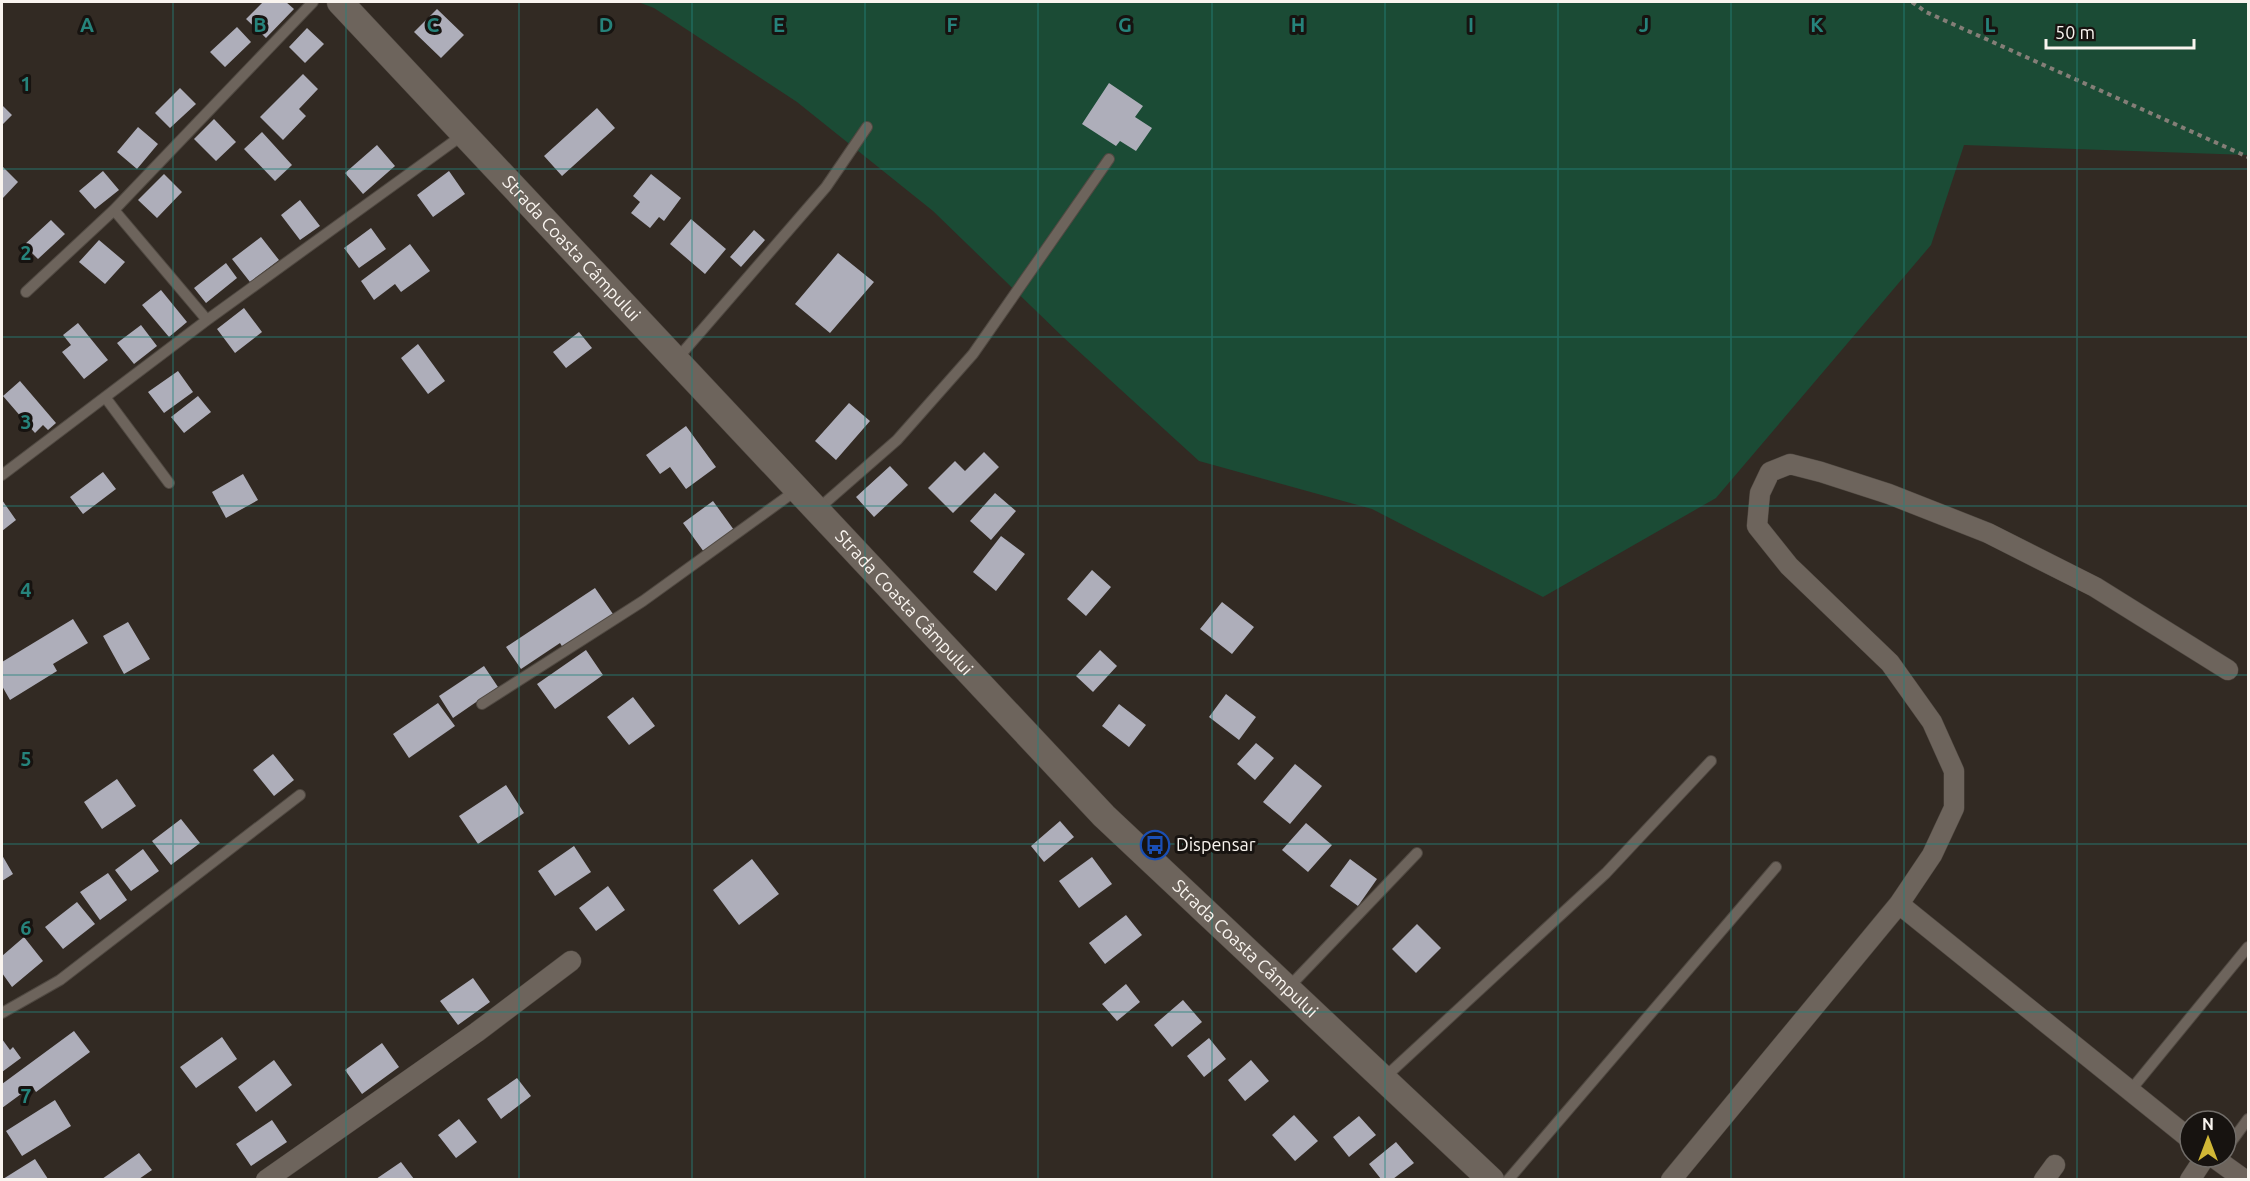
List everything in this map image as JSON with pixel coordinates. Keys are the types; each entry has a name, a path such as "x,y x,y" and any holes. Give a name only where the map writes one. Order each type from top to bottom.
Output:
{"street":[{"name":"Strada Coasta Câmpului","path":"340,2 1104,816 1491,1179"},
{"path":"1671,1179 1899,904 1932,855 1954,808 1954,771 1932,722 1890,663 1789,566 1757,526 1760,493 1770,472 1790,464 1821,472 1889,494 1988,533 2095,587 2228,670"},
{"path":"1899,904 2178,1129"},
{"path":"266,1179 477,1032 571,961"},
{"path":"2190,1179 2201,1169"},
{"path":"2232,1169 2245,1179"}],"lane":[{"path":"26,292 114,210 314,2"},
{"path":"677,359 826,187 867,127"},
{"path":"2,475 207,320 464,134"},
{"path":"818,509 897,441 974,354 1109,159"},
{"path":"114,210 207,320"},
{"path":"105,397 169,483"},
{"path":"482,704 643,602 798,489"},
{"path":"1383,1079 1606,873 1711,761"},
{"path":"2,1013 60,980 300,795"},
{"path":"1287,989 1417,853"},
{"path":"1508,1179 1776,867"},
{"path":"2130,1091 2248,947"},
{"path":"2238,1131 2248,1119"}],"path":[{"path":"1912,2 1926,12 2248,157"}],"green space":[{"path":"638,2 2248,2 2248,155 1964,145 1931,245 1716,498 1543,597 1372,509 1199,461 1063,337 933,211 797,102 654,8"}],"building":[{"path":"263,2 286,2 294,9 266,38 246,19"},
{"path":"437,9 464,35 441,58 414,32"},
{"path":"237,27 251,42 225,67 210,52"},
{"path":"307,28 324,44 305,63 289,47"},
{"path":"303,74 318,89 299,109 306,116 283,140 260,117"},
{"path":"1109,83 1143,106 1135,117 1152,128 1136,151 1120,141 1116,146 1082,124"},
{"path":"180,88 196,104 170,128 155,113"},
{"path":"2,105 12,115 2,125"},
{"path":"597,108 615,128 562,176 544,156"},
{"path":"214,119 236,142 216,161 194,139"},
{"path":"138,127 158,144 137,169 117,152"},
{"path":"262,132 292,165 275,181 244,149"},
{"path":"377,145 395,166 363,194 345,173"},
{"path":"2,166 18,182 2,199"},
{"path":"103,171 119,190 95,209 79,191"},
{"path":"449,171 465,194 433,217 417,195"},
{"path":"164,174 182,192 157,218 138,200"},
{"path":"651,174 681,198 664,221 659,217 650,228 631,213 640,202 633,196"},
{"path":"300,200 320,226 300,240 281,215"},
{"path":"691,219 726,249 705,274 670,244"},
{"path":"51,220 65,234 38,259 24,245"},
{"path":"371,228 386,249 359,268 344,248"},
{"path":"754,230 765,240 741,267 730,257"},
{"path":"261,237 279,260 250,282 232,259"},
{"path":"99,240 125,262 105,284 79,262"},
{"path":"410,244 430,271 401,292 395,284 374,300 361,281"},
{"path":"838,253 874,282 830,333 795,304"},
{"path":"226,263 237,278 206,303 194,288"},
{"path":"161,290 187,322 169,337 142,305"},
{"path":"244,308 262,332 235,353 217,329"},
{"path":"78,323 108,360 84,379 62,352 71,345 63,335"},
{"path":"141,325 157,346 134,364 117,343"},
{"path":"579,332 592,348 566,368 553,352"},
{"path":"418,344 445,381 428,394 401,358"},
{"path":"178,371 193,392 164,413 148,392"},
{"path":"20,381 56,423 48,430 43,425 35,433 3,396"},
{"path":"198,396 211,412 184,433 171,417"},
{"path":"849,403 870,421 836,460 815,441"},
{"path":"686,426 716,467 686,489 670,467 660,474 646,455"},
{"path":"984,452 999,467 953,513 928,488 955,461 965,471"},
{"path":"890,466 908,485 874,517 856,497"},
{"path":"103,472 116,489 83,514 70,497"},
{"path":"243,474 258,500 226,518 212,492"},
{"path":"995,493 1016,511 991,540 970,521"},
{"path":"2,500 16,520 2,531"},
{"path":"713,501 734,530 704,552 683,523"},
{"path":"1001,536 1025,554 996,591 973,572"},
{"path":"1092,570 1111,587 1086,616 1067,599"},
{"path":"595,588 613,614 563,648 560,643 521,669 506,647"},
{"path":"1222,602 1254,627 1232,654 1200,629"},
{"path":"73,619 88,643 53,664 57,671 10,700 2,686 2,662"},
{"path":"128,622 150,659 124,674 103,636"},
{"path":"586,650 603,675 555,709 537,684"},
{"path":"1100,650 1117,666 1093,692 1076,676"},
{"path":"484,666 498,687 453,718 439,696"},
{"path":"1226,694 1256,717 1239,740 1209,717"},
{"path":"633,697 655,726 629,745 607,717"},
{"path":"438,703 455,726 409,758 393,734"},
{"path":"1119,704 1146,725 1129,747 1102,726"},
{"path":"1256,743 1274,758 1255,780 1237,764"},
{"path":"273,754 294,780 274,796 253,770"},
{"path":"1295,764 1322,786 1290,824 1263,802"},
{"path":"117,779 136,806 102,829 84,802"},
{"path":"506,785 524,813 478,844 459,816"},
{"path":"181,819 200,843 171,865 152,841"},
{"path":"1060,821 1074,837 1044,862 1031,846"},
{"path":"1306,823 1332,845 1308,872 1282,850"},
{"path":"574,846 591,872 555,896 538,871"},
{"path":"143,849 159,871 131,891 115,870"},
{"path":"2,855 13,874 2,881"},
{"path":"1092,857 1112,884 1079,908 1059,881"},
{"path":"752,859 779,894 739,925 713,890"},
{"path":"1350,859 1377,879 1358,906 1330,886"},
{"path":"108,873 127,900 100,920 80,892"},
{"path":"608,886 625,910 596,931 579,908"},
{"path":"77,902 95,924 63,949 45,927"},
{"path":"1126,915 1142,935 1105,964 1089,943"},
{"path":"1417,924 1441,948 1416,973 1392,949"},
{"path":"24,937 43,961 12,987 2,973 2,956"},
{"path":"473,978 490,1002 458,1025 440,1001"},
{"path":"1126,984 1140,1002 1117,1021 1102,1004"},
{"path":"1183,1000 1202,1022 1172,1047 1154,1025"},
{"path":"74,1031 90,1052 36,1092 32,1086 2,1108 2,1084"},
{"path":"222,1037 237,1059 196,1088 180,1067"},
{"path":"1209,1038 1226,1059 1204,1077 1187,1056"},
{"path":"2,1039 10,1050 13,1047 21,1058 2,1072"},
{"path":"382,1043 399,1067 362,1094 345,1070"},
{"path":"274,1060 292,1085 256,1112 238,1087"},
{"path":"1251,1060 1269,1081 1245,1101 1228,1080"},
{"path":"517,1078 531,1096 501,1119 487,1099"},
{"path":"55,1100 71,1126 22,1156 6,1131"},
{"path":"1294,1115 1318,1141 1295,1161 1272,1135"},
{"path":"1359,1116 1376,1135 1349,1157 1333,1137"},
{"path":"459,1119 477,1142 456,1158 438,1135"},
{"path":"272,1120 287,1142 251,1166 236,1144"},
{"path":"1396,1142 1414,1163 1393,1179 1381,1179 1369,1164"},
{"path":"139,1153 152,1170 139,1179 102,1179"},
{"path":"35,1159 48,1179 3,1179"},
{"path":"401,1162 414,1179 376,1179"}],"place":[{"name":"Dispensar","path":"1155,845"}]}
